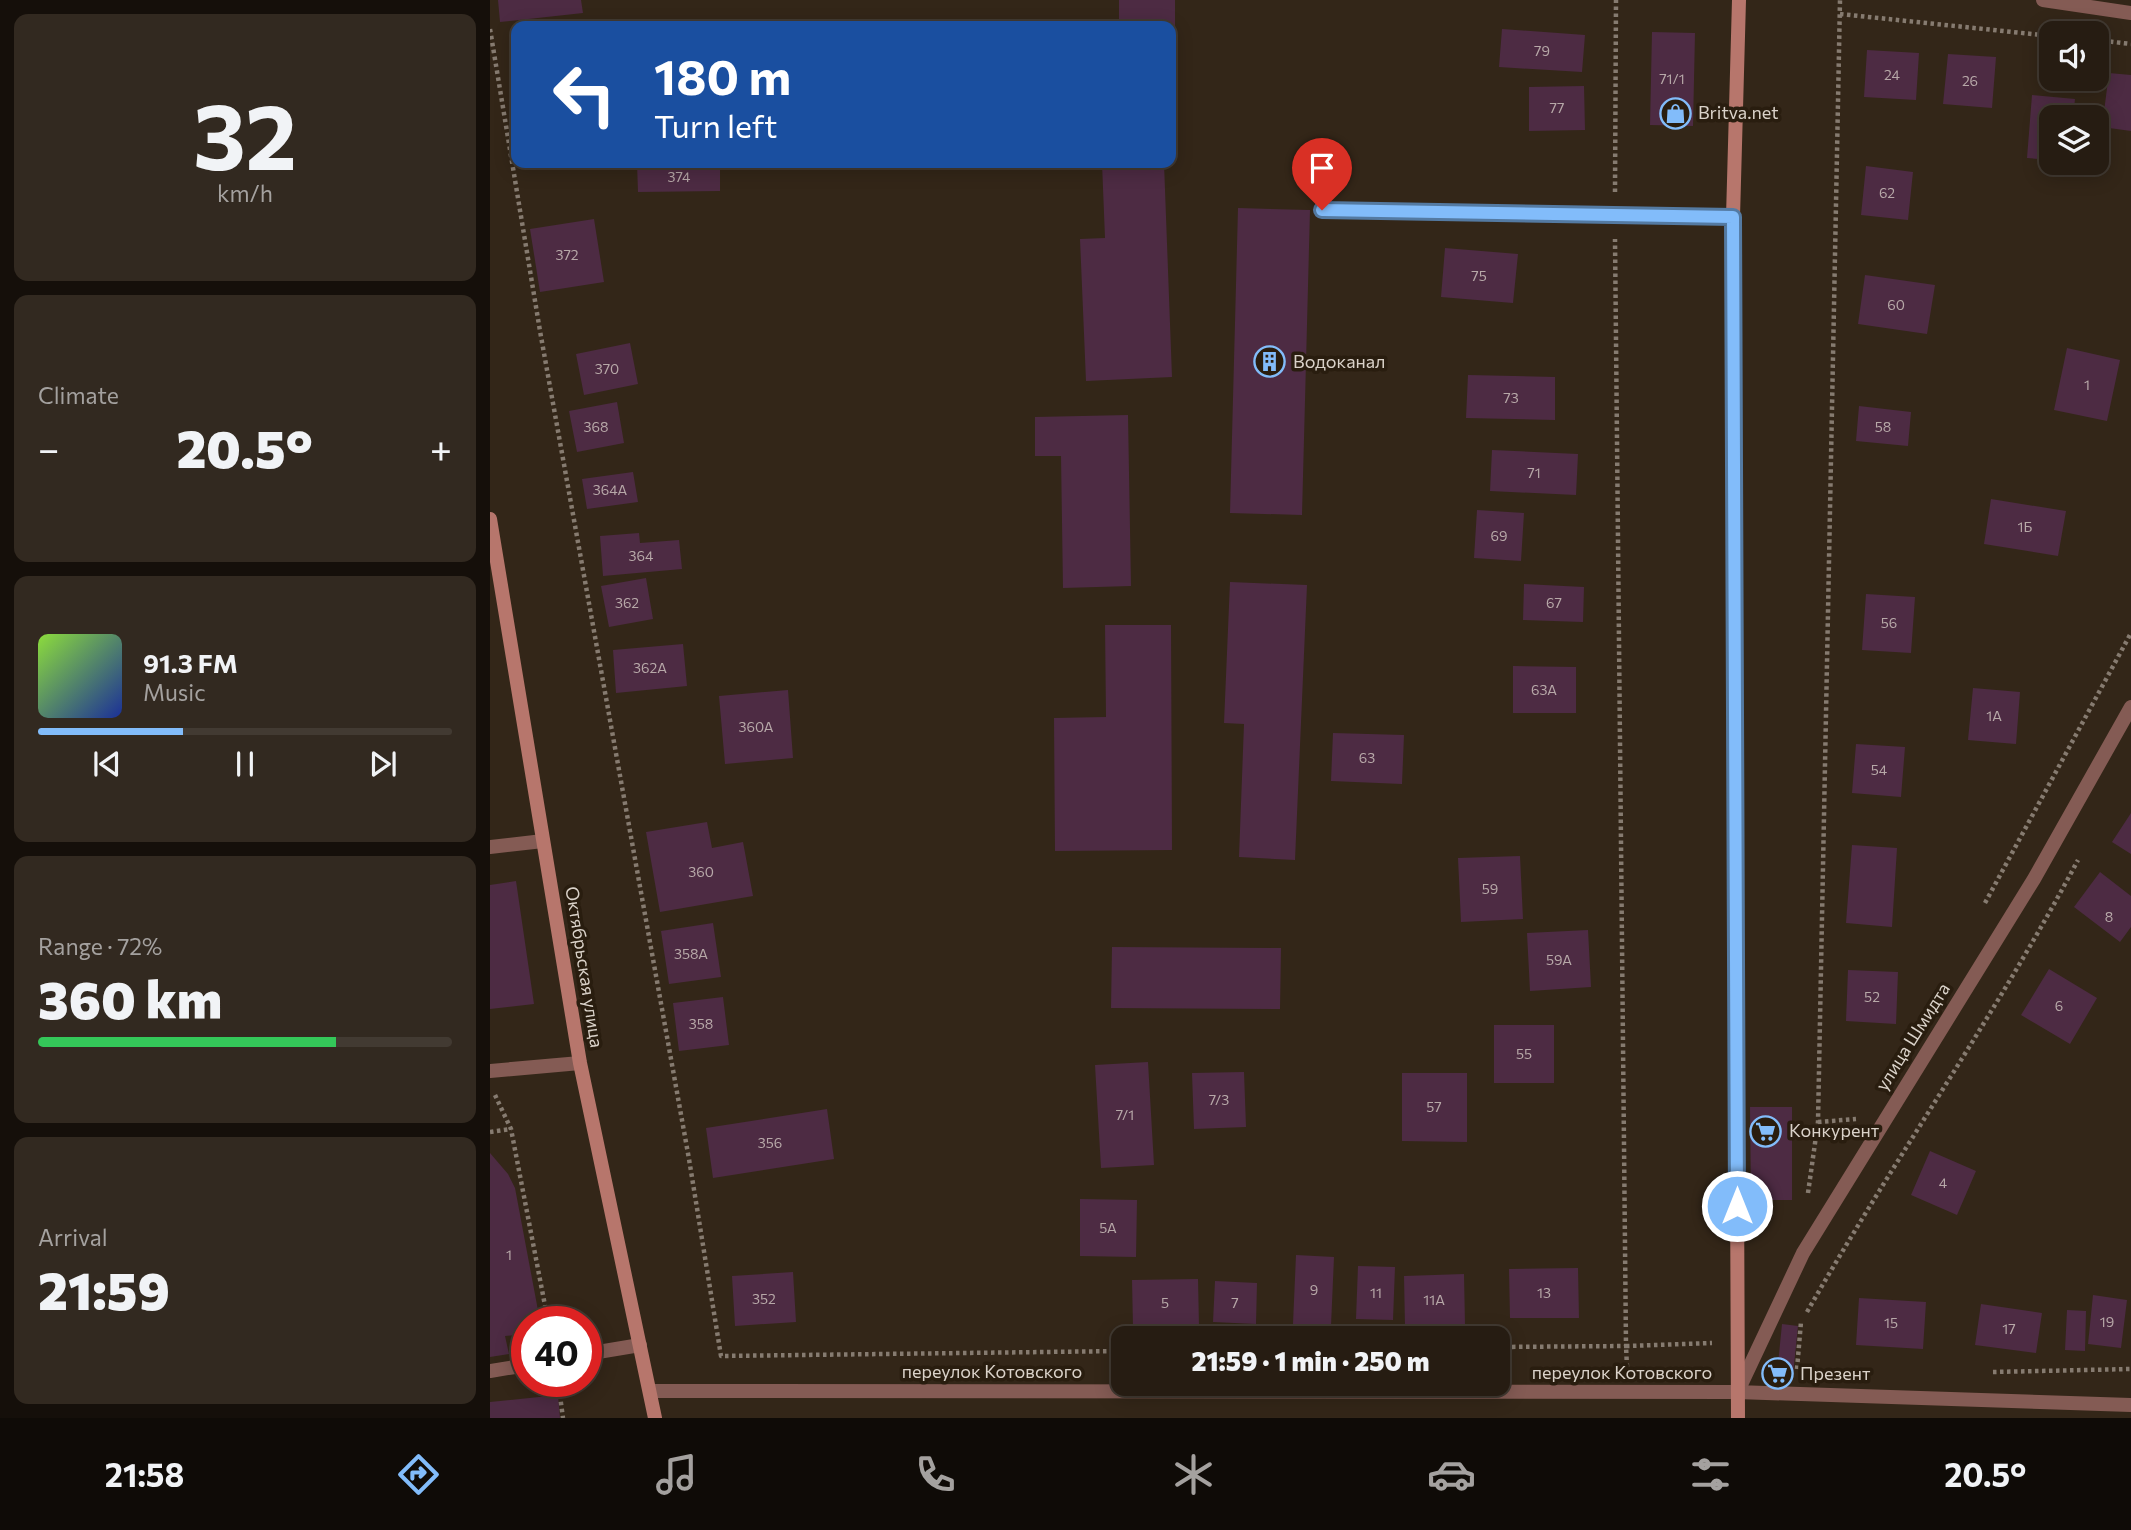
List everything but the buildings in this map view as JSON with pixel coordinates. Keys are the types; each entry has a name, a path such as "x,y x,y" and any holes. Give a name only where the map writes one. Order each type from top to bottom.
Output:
{"street":[{"path":"1738,0 1733,217 1738,1418"},
{"path":"2043,0 2131,13"},
{"path":"1322,210 1733,217"},
{"name":"Октябрьская улица","path":"490,519 580,1063 655,1418"},
{"name":"улица Шмидта","path":"1737,1392 1803,1253 2034,879 2131,707"},
{"path":"490,847 543,841"},
{"path":"490,1071 580,1063"},
{"path":"602,1351 640,1345"},
{"path":"490,1371 511,1368"},
{"name":"переулок Котовского","path":"650,1391 1737,1392 2131,1405"}],"path":[{"path":"1616,0 1614,215 1626,1346"},
{"path":"1807,1199 1818,1122 1840,0"},
{"path":"1840,14 2039,35"},
{"path":"490,29 511,156"},
{"path":"2109,41 2131,44"},
{"path":"513,168 689,1159 721,1356 1111,1351"},
{"path":"1979,914 2131,633"},
{"path":"1800,1395 1796,1382 1801,1322 1995,1004 2083,851"},
{"path":"490,1085 511,1129 545,1306"},
{"path":"1818,1122 1857,1118"},
{"path":"490,1132 511,1129"},
{"path":"1510,1347 1737,1344"},
{"path":"560,1397 563,1418"}],"place":[{"name":"Britva.net","path":"1675,113"},
{"name":"Водоканал","path":"1270,362"},
{"name":"Конкурент","path":"1766,1131"},
{"name":"Презент","path":"1777,1374"}],"route":[{"path":"1322,210 1733,217 1737,1206"}]}
